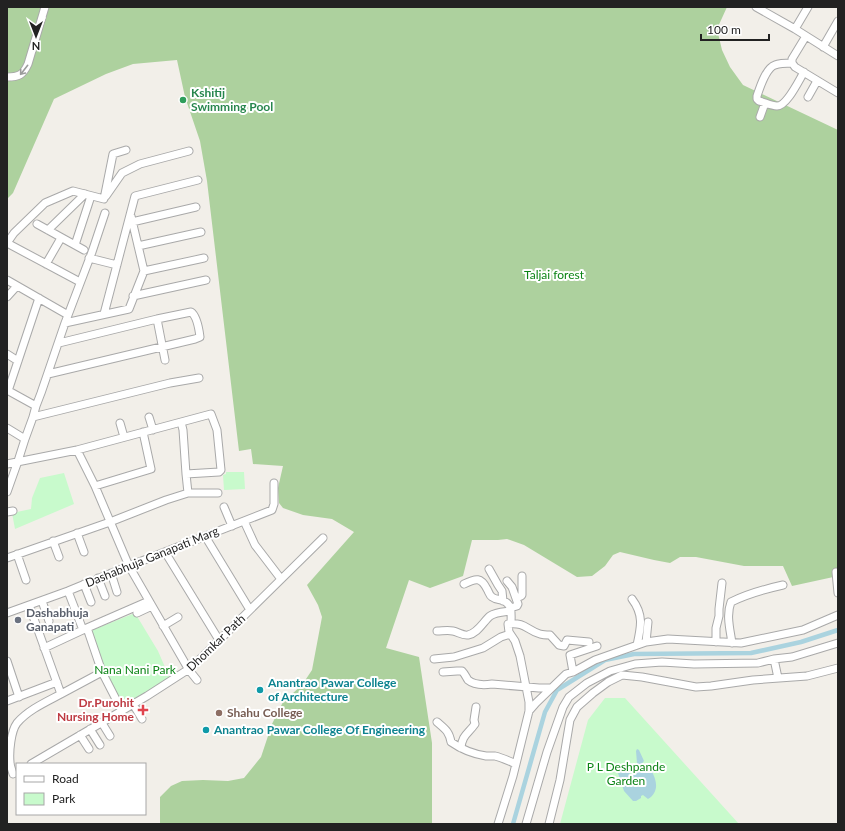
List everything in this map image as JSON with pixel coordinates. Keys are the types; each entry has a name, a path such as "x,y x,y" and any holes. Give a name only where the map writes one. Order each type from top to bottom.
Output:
{"street":[{"path":"7,77 15,77 24,72 28,64 45,7"},
{"path":"756,7 765,9 838,56"},
{"path":"795,29 808,7"},
{"path":"823,47 838,20"},
{"path":"792,63 792,59 806,36"},
{"path":"792,63 795,67 838,93"},
{"path":"792,63 774,65 770,69 765,76 757,96 759,101 776,106 782,105 804,72"},
{"path":"808,97 817,80"},
{"path":"760,117 765,103"},
{"path":"104,199 113,154 126,150"},
{"path":"104,199 122,173 140,164 189,150"},
{"path":"104,314 135,196 198,180"},
{"path":"80,282 7,243 14,233 45,203 73,191 104,199"},
{"path":"48,230 88,195"},
{"path":"75,245 88,195"},
{"path":"132,222 196,207"},
{"path":"7,492 65,323 105,213"},
{"path":"65,323 129,309 144,271 130,214"},
{"path":"37,224 84,250"},
{"path":"125,232 134,232"},
{"path":"138,246 201,232"},
{"path":"46,264 61,238"},
{"path":"89,258 117,265"},
{"path":"144,271 204,258"},
{"path":"7,280 68,315"},
{"path":"133,296 206,280"},
{"path":"7,297 17,286"},
{"path":"36,406 8,390 39,298"},
{"path":"48,374 200,337 195,316 191,312 59,343"},
{"path":"157,319 166,360"},
{"path":"7,354 18,361"},
{"path":"33,417 170,383 199,378"},
{"path":"7,464 76,450 211,414 217,430 220,472 186,474"},
{"path":"150,417 153,430"},
{"path":"181,422 183,430 188,493"},
{"path":"120,423 124,437"},
{"path":"7,428 25,438"},
{"path":"95,486 151,469 143,432"},
{"path":"76,450 95,486 129,566 189,670 197,680"},
{"name":"Dashabhuja Ganapati Marg","path":"7,613 68,591 272,510 274,504 274,483"},
{"path":"7,558 188,493 218,493"},
{"path":"224,506 232,526"},
{"path":"244,521 256,545 281,579"},
{"path":"77,533 84,552"},
{"path":"205,536 250,610"},
{"name":"Dhomkar Path","path":"33,763 189,670 323,538"},
{"path":"53,541 58,557"},
{"path":"165,552 220,640"},
{"path":"17,554 26,580"},
{"path":"489,569 502,591 503,601"},
{"path":"836,572 838,593"},
{"path":"111,573 117,592"},
{"path":"516,598 522,595 522,576"},
{"path":"98,578 105,596"},
{"path":"464,584 472,580 484,582 490,596 506,601 510,606 511,624 508,624 509,632 515,640 520,656 529,702 529,711 516,764 498,824"},
{"path":"437,631 447,630 469,635 491,616 499,612 511,610 517,606 518,604 512,587 507,581"},
{"path":"716,642 716,628 719,616 722,583"},
{"path":"84,584 91,602"},
{"path":"720,602 731,602 768,588 783,585"},
{"path":"68,591 102,672 122,711"},
{"path":"632,599 639,609 640,616 640,628 637,645"},
{"path":"42,601 49,621"},
{"path":"731,602 728,614 732,643"},
{"path":"137,613 150,604"},
{"path":"44,648 85,629 150,604"},
{"path":"29,605 61,694"},
{"path":"529,711 566,674 574,672 595,660 646,642 668,639 741,643 803,630 838,615"},
{"path":"164,626 178,617"},
{"path":"646,642 648,622"},
{"path":"511,624 522,624 541,634 550,635 559,645 564,646 567,640 589,642"},
{"path":"434,659 454,656 483,648 501,637 510,634"},
{"path":"526,824 547,752 563,707 569,697 587,683 610,671 635,664 662,662 694,664 758,663 792,657 838,643"},
{"path":"574,672 570,655 597,646"},
{"path":"774,659 778,678"},
{"path":"7,661 19,697"},
{"path":"549,824 560,780 570,720 577,707 608,682 622,675 642,677 696,687 753,680 807,676 838,668"},
{"path":"443,672 462,671 470,682 475,683 551,688"},
{"path":"12,774 10,747 12,734 17,724 38,706 102,672"},
{"path":"7,701 57,682"},
{"path":"133,704 142,719"},
{"path":"461,748 464,737 475,724 474,720 476,707"},
{"path":"437,722 446,729 450,735 451,742 461,748 472,753 485,756 495,756 516,764"},
{"path":"102,723 110,736"},
{"path":"90,730 100,745"},
{"path":"80,735 89,749"}],"green space":[{"name":"Taljai forest","path":"7,7 727,7 717,29 722,50 730,67 743,85 838,130 838,576 792,586 783,566 744,566 696,557 680,557 670,563 620,552 613,555 605,566 592,576 577,577 524,545 507,539 472,540 463,576 430,588 409,580 386,648 419,657 432,743 432,824 160,824 160,797 171,786 182,781 228,781 244,778 261,757 272,724 283,702 302,685 312,670 322,617 318,605 307,585 354,532 332,519 303,515 283,508 279,503 278,488 283,466 253,464 251,449 239,451 207,181 200,141 185,97 177,60 133,64 106,74 54,99 13,193 7,199"},
{"path":"226,472 244,472 245,489 224,490 223,475 226,474"},
{"path":"64,473 74,504 15,529 12,513 31,509 32,498 40,478"},
{"name":"Nana Nani Park","path":"135,613 158,651 171,681 122,711 90,631"},
{"name":"P L Deshpande Garden","path":"605,698 625,698 739,824 560,824 588,720"}],"water":[{"path":"637,749 639,750 644,761 639,768 641,771 649,767 654,775 656,788 655,792 648,799 643,795 636,801 633,801 624,791 618,771 621,769 632,775 636,774"}],"waterway":[{"path":"513,824 545,712 557,690 605,660 634,654 751,653 801,642 838,630"}],"place":[{"name":"Kshitij Swimming Pool","path":"183,100"},
{"name":"Dashabhuja Ganapati","path":"18,620"},
{"name":"Anantrao Pawar College of Architecture","path":"260,690"},
{"name":"Dr.Purohit Nursing Home","path":"143,710"},
{"name":"Shahu College","path":"219,713"},
{"name":"Anantrao Pawar College Of Engineering","path":"206,730"}]}
